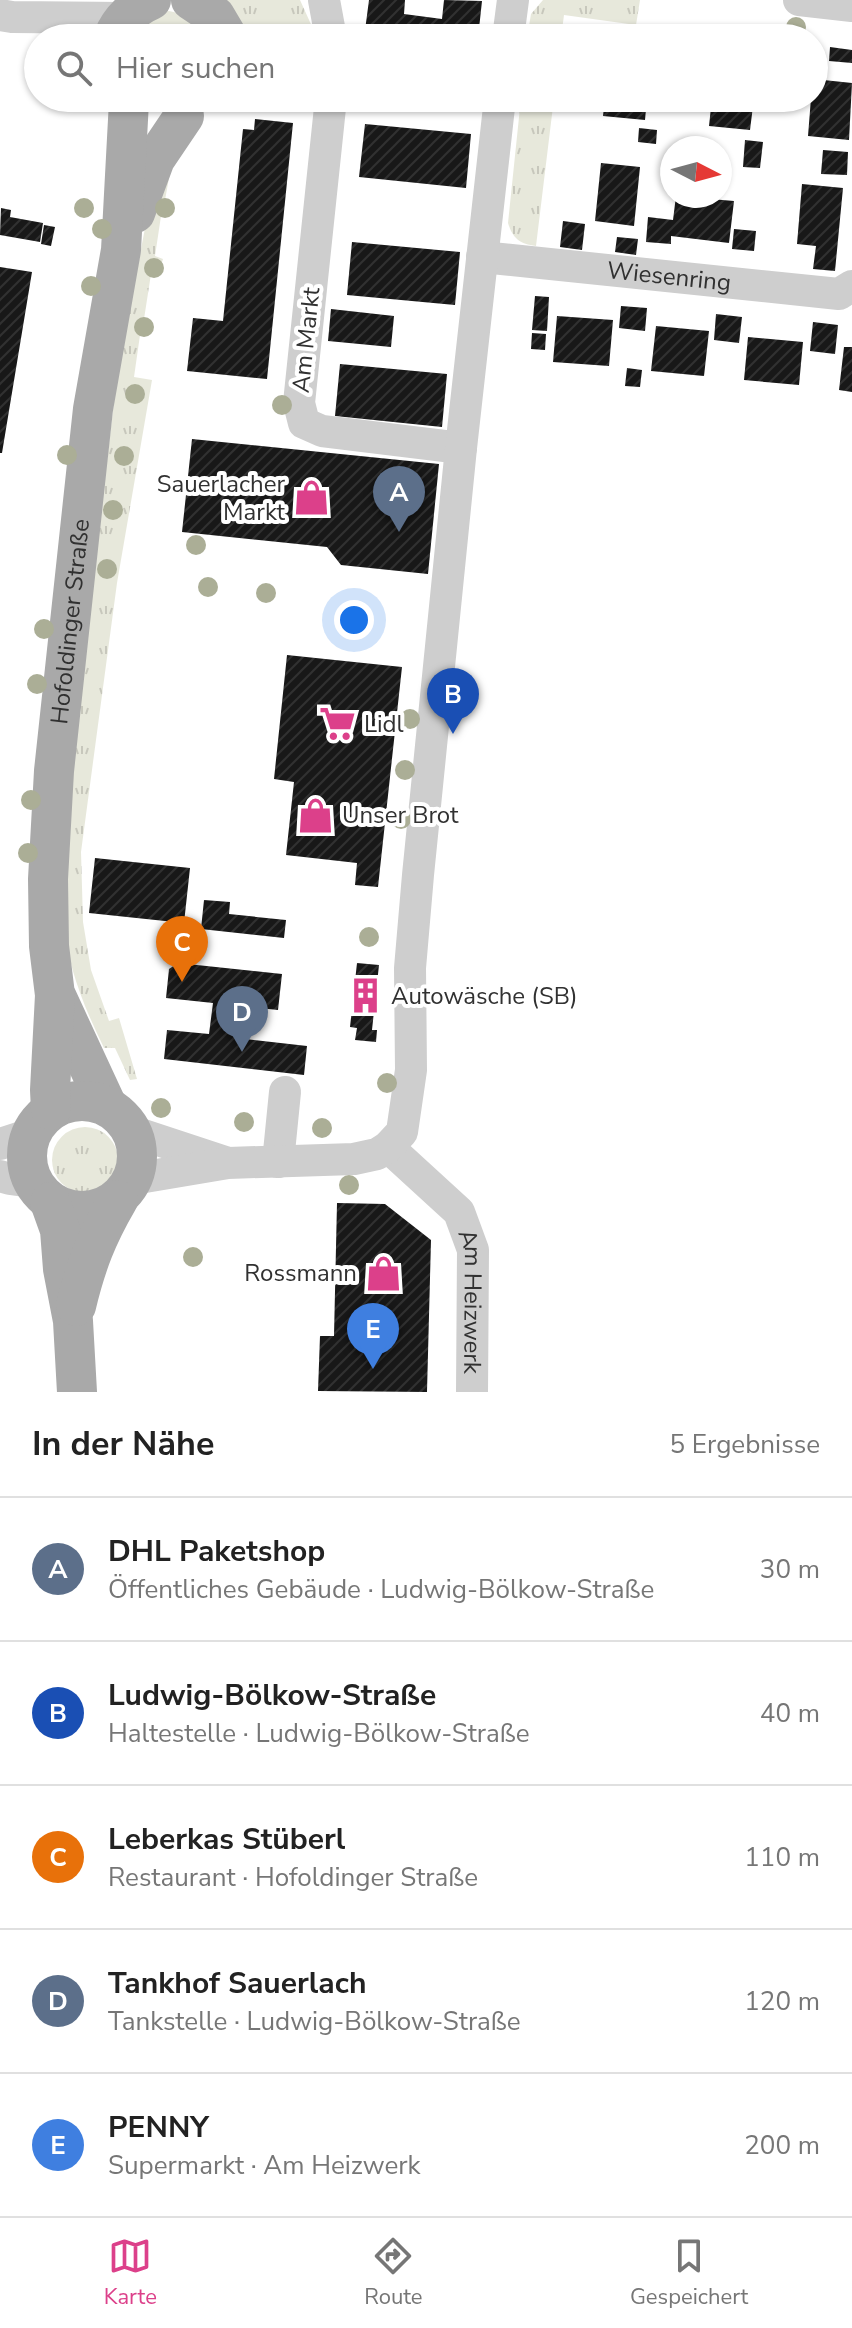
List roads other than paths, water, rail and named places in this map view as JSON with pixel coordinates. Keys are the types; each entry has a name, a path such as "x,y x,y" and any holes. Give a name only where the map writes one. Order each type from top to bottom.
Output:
{"main road":[{"path":"194,0 215,16 220,24"},
{"name":"Hofoldinger Straße","path":"28,1129 50,1090 55,995 49,946 48,879 54,771 93,409 121,250 127,112"},
{"path":"145,112 164,117 182,112"},
{"name":"Hofoldinger Straße","path":"121,250 155,159 195,112"},
{"name":"Hofoldinger Straße","path":"55,995 119,1119"},
{"path":"73,1321 85,1269 99,1234 126,1189 138,1155 119,1119 88,1101 69,1102 28,1129 26,1158 27,1186 60,1230 63,1269 73,1321 77,1392"},
{"path":"27,1186 66,1210 84,1212 102,1209 126,1189"}],"street":[{"path":"324,0 328,24"},
{"path":"510,24 513,0"},
{"path":"799,0 852,6"},
{"path":"6,16 134,12"},
{"path":"6,16 26,24"},
{"name":"Am Markt","path":"330,112 299,403 304,423 322,431 461,448"},
{"path":"126,1189 228,1163 354,1159 377,1154 402,1132 411,1070 410,968 414,922 498,112"},
{"name":"Wiesenring","path":"482,257 839,294 852,286"},
{"path":"278,1162 285,1092"},
{"path":"119,1119 228,1163"},
{"name":"Am Heizwerk","path":"388,1147 459,1212 473,1250 472,1392"}],"place":[{"name":"Sauerlacher Markt","path":"311,498"},
{"name":"DHL Paketshop","path":"399,532"},
{"name":"Lidl","path":"338,724"},
{"name":"Ludwig-Bölkow-Straße","path":"453,734"},
{"name":"Unser Brot","path":"316,815"},
{"name":"Leberkas Stüberl","path":"182,982"},
{"name":"Autowäsche (SB)","path":"365,996"},
{"name":"Tankhof Sauerlach","path":"242,1052"},
{"name":"Rossmann","path":"383,1273"},
{"name":"PENNY","path":"373,1369"}]}
